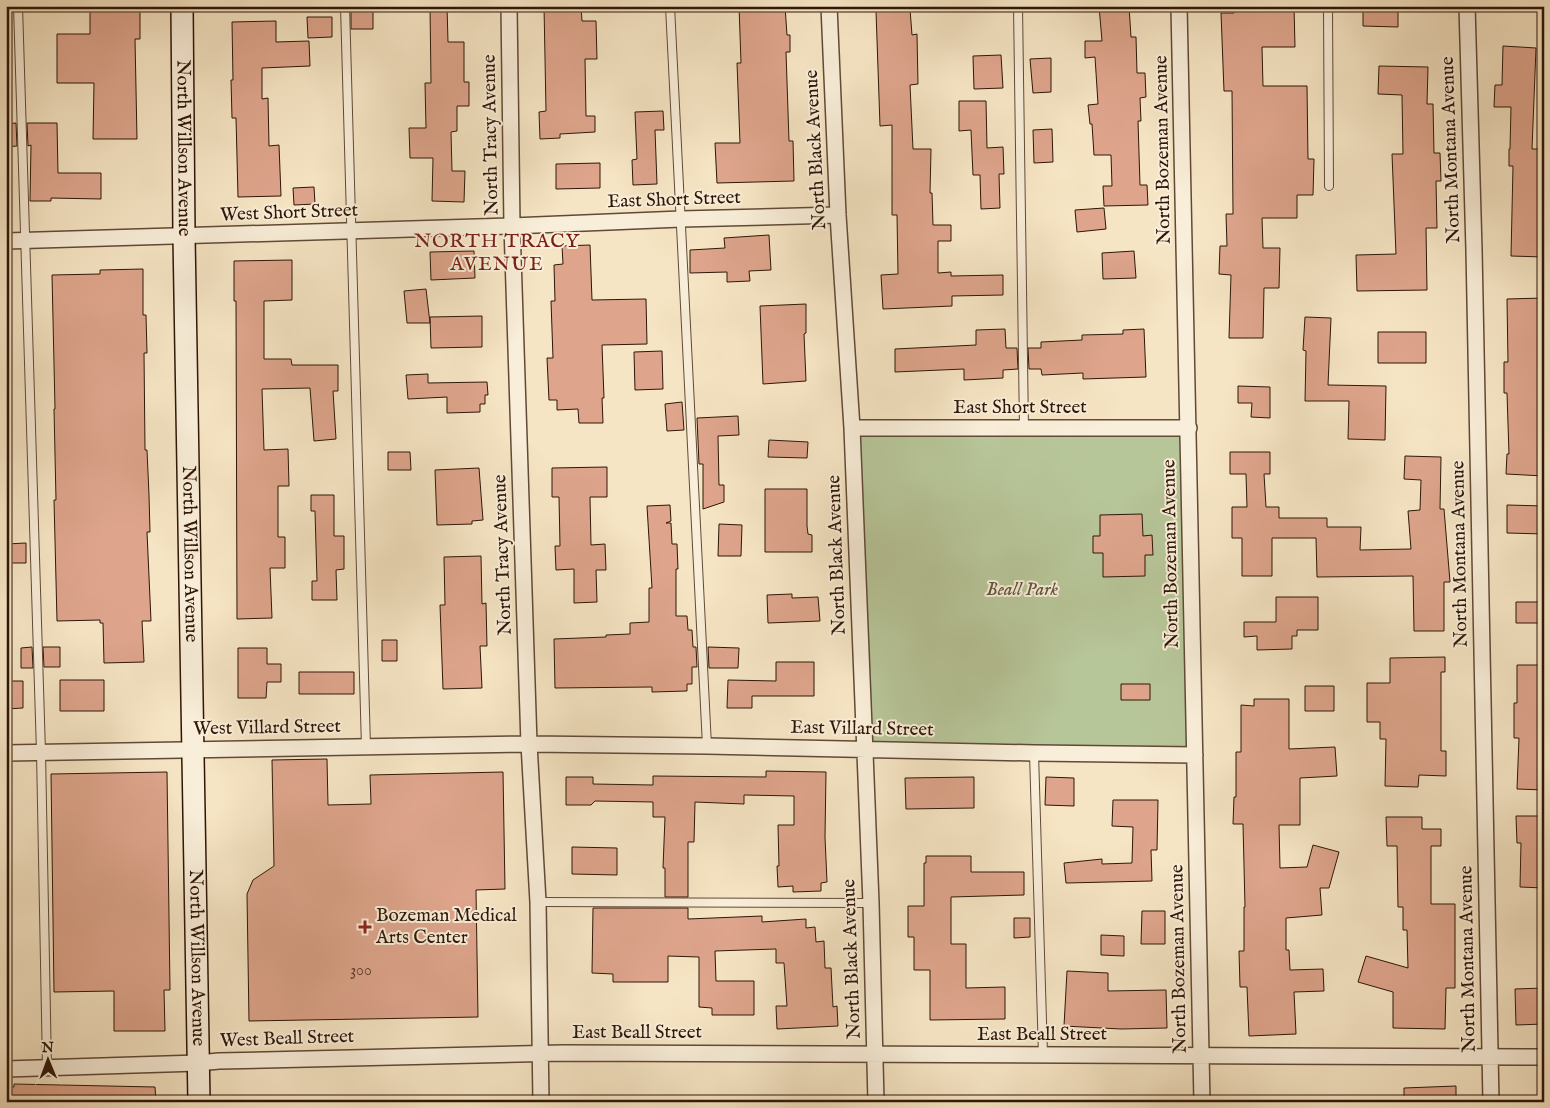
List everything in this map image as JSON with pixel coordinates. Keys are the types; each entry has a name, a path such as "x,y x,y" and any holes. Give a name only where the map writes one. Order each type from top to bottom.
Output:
{"street":[{"name":"North Willson Avenue","path":"182,6 184,236 199,1102"},
{"name":"North Tracy Avenue","path":"509,6 512,226 529,744 538,902 541,1102"},
{"name":"North Black Avenue","path":"829,6 838,215 852,428 871,903 876,1102"},
{"name":"North Bozeman Avenue","path":"1180,6 1202,1102"},
{"name":"North Montana Avenue","path":"1467,6 1491,1102"},
{"name":"East Short Street","path":"512,226 681,218 838,215"},
{"name":"West Short Street","path":"6,241 512,226"},
{"name":"East Short Street","path":"852,428 1189,428"},
{"name":"East Villard Street","path":"529,744 1195,755"},
{"name":"West Villard Street","path":"6,752 529,744"},
{"name":"East Beall Street","path":"540,1053 1544,1057"},
{"name":"West Beall Street","path":"6,1069 219,1061 540,1053"}],"lane":[{"path":"18,6 41,752 46,1068"},
{"path":"345,6 366,747"},
{"path":"670,6 707,746"},
{"path":"1018,6 1024,429"},
{"path":"1328,6 1329,186"},
{"path":"1034,753 1043,1055"},
{"path":"538,902 871,903"}],"green space":[{"name":"Beall Park","path":"852,428 1189,428 1195,755 865,750"}],"building":[{"path":"430,6 447,6 448,42 464,42 464,82 469,82 469,106 457,106 457,131 451,132 452,171 465,171 464,202 432,201 433,158 410,158 409,128 426,128 425,83 431,83"},
{"path":"544,6 581,6 582,21 596,21 597,59 585,59 586,116 595,116 595,132 560,134 560,138 540,139 539,112 546,111"},
{"path":"739,6 785,6 787,35 790,35 790,52 786,52 789,141 793,141 794,181 717,183 715,143 740,143 737,63 741,63"},
{"path":"1099,6 1129,6 1131,37 1136,37 1137,73 1145,73 1146,97 1140,98 1141,121 1138,121 1140,185 1147,185 1148,205 1104,206 1103,186 1112,186 1111,155 1094,155 1092,124 1090,124 1088,105 1098,104 1095,57 1085,58 1085,41 1102,41"},
{"path":"1234,6 1294,6 1295,47 1262,47 1263,86 1307,86 1308,159 1314,159 1313,195 1297,195 1297,218 1262,218 1263,248 1280,248 1279,288 1264,288 1263,338 1229,338 1231,275 1219,274 1220,246 1227,246 1226,214 1233,214 1232,91 1224,91 1221,13 1234,13"},
{"path":"910,9 912,35 917,34 918,84 910,85 913,149 931,149 930,193 932,193 933,225 951,225 951,241 938,241 938,273 951,272 951,276 1003,275 1003,295 952,296 952,306 883,309 881,275 898,274 897,215 892,215 892,125 880,126 876,11"},
{"path":"1363,10 1398,11 1398,27 1363,26"},
{"path":"90,11 140,11 140,39 135,39 137,139 93,139 94,83 57,83 57,34 90,34"},
{"path":"351,11 373,11 373,29 351,29"},
{"path":"307,17 332,17 332,37 308,38"},
{"path":"276,21 276,42 309,41 310,66 262,68 262,99 268,98 269,146 279,145 281,196 238,197 236,118 232,118 232,22"},
{"path":"1503,46 1536,48 1532,149 1544,149 1544,257 1511,256 1513,166 1509,166 1509,149 1511,107 1494,107 1495,85 1502,85"},
{"path":"1001,55 1003,88 974,89 973,56"},
{"path":"1051,58 1051,92 1033,93 1030,59"},
{"path":"1379,66 1428,67 1427,104 1433,104 1434,153 1440,153 1441,181 1436,181 1437,228 1426,228 1427,290 1357,291 1356,255 1396,254 1392,154 1403,154 1402,95 1378,94"},
{"path":"959,101 986,101 987,148 1003,147 1004,174 999,174 1000,208 981,209 980,175 973,175 971,130 959,131"},
{"path":"663,111 664,130 655,130 657,184 633,185 632,160 637,159 635,112"},
{"path":"16,123 17,146 6,147 6,124"},
{"path":"27,123 57,123 58,173 101,173 101,199 51,198 51,201 30,201 31,145 28,146"},
{"path":"1052,129 1053,162 1034,163 1033,130"},
{"path":"600,163 600,188 556,189 556,164"},
{"path":"314,187 315,204 294,205 293,188"},
{"path":"1104,208 1106,229 1077,232 1075,210"},
{"path":"769,235 771,270 749,271 750,281 727,282 727,272 690,273 690,250 725,248 724,238"},
{"path":"590,245 592,300 646,299 647,344 602,345 603,423 579,423 578,409 557,410 557,400 549,400 547,358 553,358 551,301 555,301 554,265 563,264 562,246"},
{"path":"474,251 475,278 431,280 430,252"},
{"path":"1134,251 1136,278 1103,279 1102,253"},
{"path":"292,260 292,300 264,301 264,359 291,359 292,365 338,365 338,391 333,391 336,439 314,441 310,388 262,389 264,450 288,449 289,486 278,486 278,537 285,537 285,568 270,568 272,618 237,619 236,301 234,301 234,261"},
{"path":"143,269 143,315 146,315 147,353 144,353 145,450 147,450 149,495 150,532 147,532 151,621 142,621 144,662 104,663 103,623 100,623 100,620 57,621 52,275 100,274 100,270"},
{"path":"426,289 430,323 407,323 404,291"},
{"path":"1544,298 1544,476 1506,474 1507,454 1509,454 1507,393 1504,393 1504,362 1508,362 1507,299"},
{"path":"806,304 806,333 804,334 806,381 763,384 760,306"},
{"path":"482,316 482,347 431,348 430,317"},
{"path":"1305,317 1331,318 1328,385 1386,386 1385,440 1348,439 1349,401 1305,401 1306,351 1303,350"},
{"path":"1005,329 1006,348 1017,348 1018,369 1003,370 1003,378 964,380 964,369 895,372 895,349 976,345 976,330"},
{"path":"1144,329 1146,377 1083,379 1083,373 1042,375 1041,369 1029,369 1028,348 1041,348 1041,342 1082,340 1082,335 1123,334 1123,330"},
{"path":"1378,332 1426,332 1426,363 1378,363"},
{"path":"662,351 663,389 635,390 634,352"},
{"path":"428,374 428,383 487,382 488,395 485,395 485,404 480,404 480,412 447,413 447,397 408,399 406,375"},
{"path":"1238,386 1270,387 1270,418 1251,417 1252,403 1238,403"},
{"path":"682,402 684,430 667,431 665,404"},
{"path":"738,416 739,435 718,436 719,485 724,485 724,502 703,509 703,464 699,464 697,418"},
{"path":"769,440 808,442 807,458 768,457"},
{"path":"388,452 410,452 411,470 388,470"},
{"path":"1230,452 1270,452 1270,474 1264,474 1266,507 1279,507 1279,518 1327,518 1327,527 1361,527 1360,550 1411,549 1408,511 1420,510 1421,480 1404,479 1405,456 1441,457 1440,509 1444,509 1450,582 1444,582 1444,631 1414,631 1413,576 1317,577 1316,538 1272,538 1272,576 1242,576 1242,538 1232,538 1232,507 1247,507 1246,474 1230,474"},
{"path":"607,467 607,497 590,497 591,545 605,544 606,570 596,570 597,602 574,603 574,569 556,570 555,546 560,546 559,497 552,497 552,468"},
{"path":"479,468 483,520 472,521 472,524 437,525 435,470"},
{"path":"765,489 807,489 807,526 808,534 812,535 812,552 765,552"},
{"path":"311,495 334,495 334,536 344,536 344,569 336,570 337,600 312,600 312,581 317,581 315,511 311,511"},
{"path":"670,505 671,521 666,523 671,523 672,544 677,544 676,616 687,616 688,630 692,630 693,647 696,647 697,667 692,667 692,684 687,684 687,691 652,692 652,687 555,688 554,639 630,634 630,623 649,622 649,588 652,588 647,506"},
{"path":"1507,505 1544,506 1544,534 1507,533"},
{"path":"1142,514 1143,536 1152,535 1153,555 1145,555 1145,576 1103,577 1103,553 1093,553 1093,536 1100,536 1100,515"},
{"path":"719,524 742,525 741,556 718,556"},
{"path":"26,543 26,563 6,563 6,544"},
{"path":"481,556 482,604 486,603 487,646 480,646 482,688 443,689 440,605 445,605 444,557"},
{"path":"792,594 792,598 818,597 820,621 768,623 767,595"},
{"path":"1276,597 1318,597 1318,630 1297,630 1297,636 1292,636 1292,649 1257,650 1257,636 1244,637 1244,622 1276,622"},
{"path":"1516,602 1544,602 1544,623 1516,623"},
{"path":"382,640 397,640 397,661 382,661"},
{"path":"32,647 33,668 21,668 21,648"},
{"path":"43,647 60,647 60,667 44,667"},
{"path":"708,647 739,648 738,668 709,668"},
{"path":"238,648 267,648 267,664 281,664 281,682 267,682 266,698 238,698"},
{"path":"1445,657 1445,672 1441,672 1441,751 1446,751 1446,776 1419,775 1418,787 1385,786 1386,739 1380,739 1380,722 1367,722 1367,683 1390,683 1390,658"},
{"path":"776,662 814,662 814,696 752,696 752,708 727,708 728,680 776,681"},
{"path":"1517,665 1544,665 1544,790 1517,789 1519,738 1514,738 1514,703 1517,703"},
{"path":"299,672 354,672 354,694 299,694"},
{"path":"60,680 104,680 104,711 60,711"},
{"path":"6,681 23,681 23,708 6,709"},
{"path":"1121,684 1150,684 1150,700 1121,700"},
{"path":"1305,686 1334,686 1334,711 1305,711"},
{"path":"1254,699 1289,699 1289,749 1335,747 1337,776 1300,778 1300,825 1279,825 1280,868 1307,867 1313,845 1339,852 1329,888 1320,888 1322,915 1286,918 1286,950 1289,950 1290,970 1323,969 1324,991 1294,992 1296,1034 1249,1036 1247,987 1240,987 1239,951 1244,951 1245,907 1243,824 1233,824 1234,797 1236,797 1236,752 1241,752 1241,705 1254,706"},
{"path":"327,759 328,805 371,804 370,775 503,772 505,889 476,890 478,1017 249,1021 247,894 253,880 274,866 272,760"},
{"path":"766,771 826,772 825,837 827,882 821,883 821,891 793,892 793,886 778,887 778,825 794,825 794,796 744,795 744,804 695,802 694,842 688,842 688,897 665,897 665,868 663,868 665,817 653,817 653,802 595,801 591,805 566,805 566,777 593,777 593,784 653,785 653,776 766,777"},
{"path":"167,772 170,990 164,990 165,1031 114,1031 114,991 54,992 51,774"},
{"path":"974,777 974,808 906,809 905,778"},
{"path":"1046,777 1074,778 1074,806 1045,805"},
{"path":"1113,800 1158,800 1157,850 1151,850 1152,881 1066,883 1064,863 1102,859 1102,864 1132,863 1133,827 1112,826"},
{"path":"1516,816 1544,816 1544,888 1520,887 1521,843 1517,843"},
{"path":"1386,817 1422,817 1422,829 1441,829 1441,846 1431,846 1431,904 1455,904 1455,988 1446,988 1445,1029 1393,1028 1393,992 1358,982 1366,956 1408,968 1407,930 1403,930 1403,907 1398,907 1397,846 1387,846"},
{"path":"572,847 617,848 617,875 572,874"},
{"path":"926,856 971,856 971,872 1024,872 1024,895 951,897 951,944 966,944 966,988 1005,987 1005,1019 930,1020 930,970 914,970 914,937 908,937 908,906 924,906 924,863 926,863"},
{"path":"593,908 688,908 688,919 762,916 762,922 806,919 806,928 815,927 816,942 824,941 825,968 831,968 833,1007 837,1006 838,1026 777,1029 776,1006 787,1006 784,963 776,963 776,949 715,951 716,981 754,981 754,1015 712,1015 712,1008 699,1007 699,957 668,956 668,982 613,982 613,974 592,973"},
{"path":"1142,911 1165,911 1165,944 1141,944"},
{"path":"1014,918 1030,918 1030,937 1014,938"},
{"path":"1101,935 1124,936 1124,956 1101,955"},
{"path":"1067,971 1108,973 1108,991 1166,990 1167,1028 1121,1029 1064,1026"},
{"path":"1544,988 1544,1024 1516,1025 1515,989"},
{"path":"14,1084 155,1087 156,1102 6,1102 6,1087 14,1087"},
{"path":"1456,1086 1456,1102 1404,1102 1404,1088"}],"place":[{"name":"Bozeman Medical Arts Center","path":"365,927"}],"district":[{"name":"NORTH TRACY AVENUE","path":"497,252"}]}
